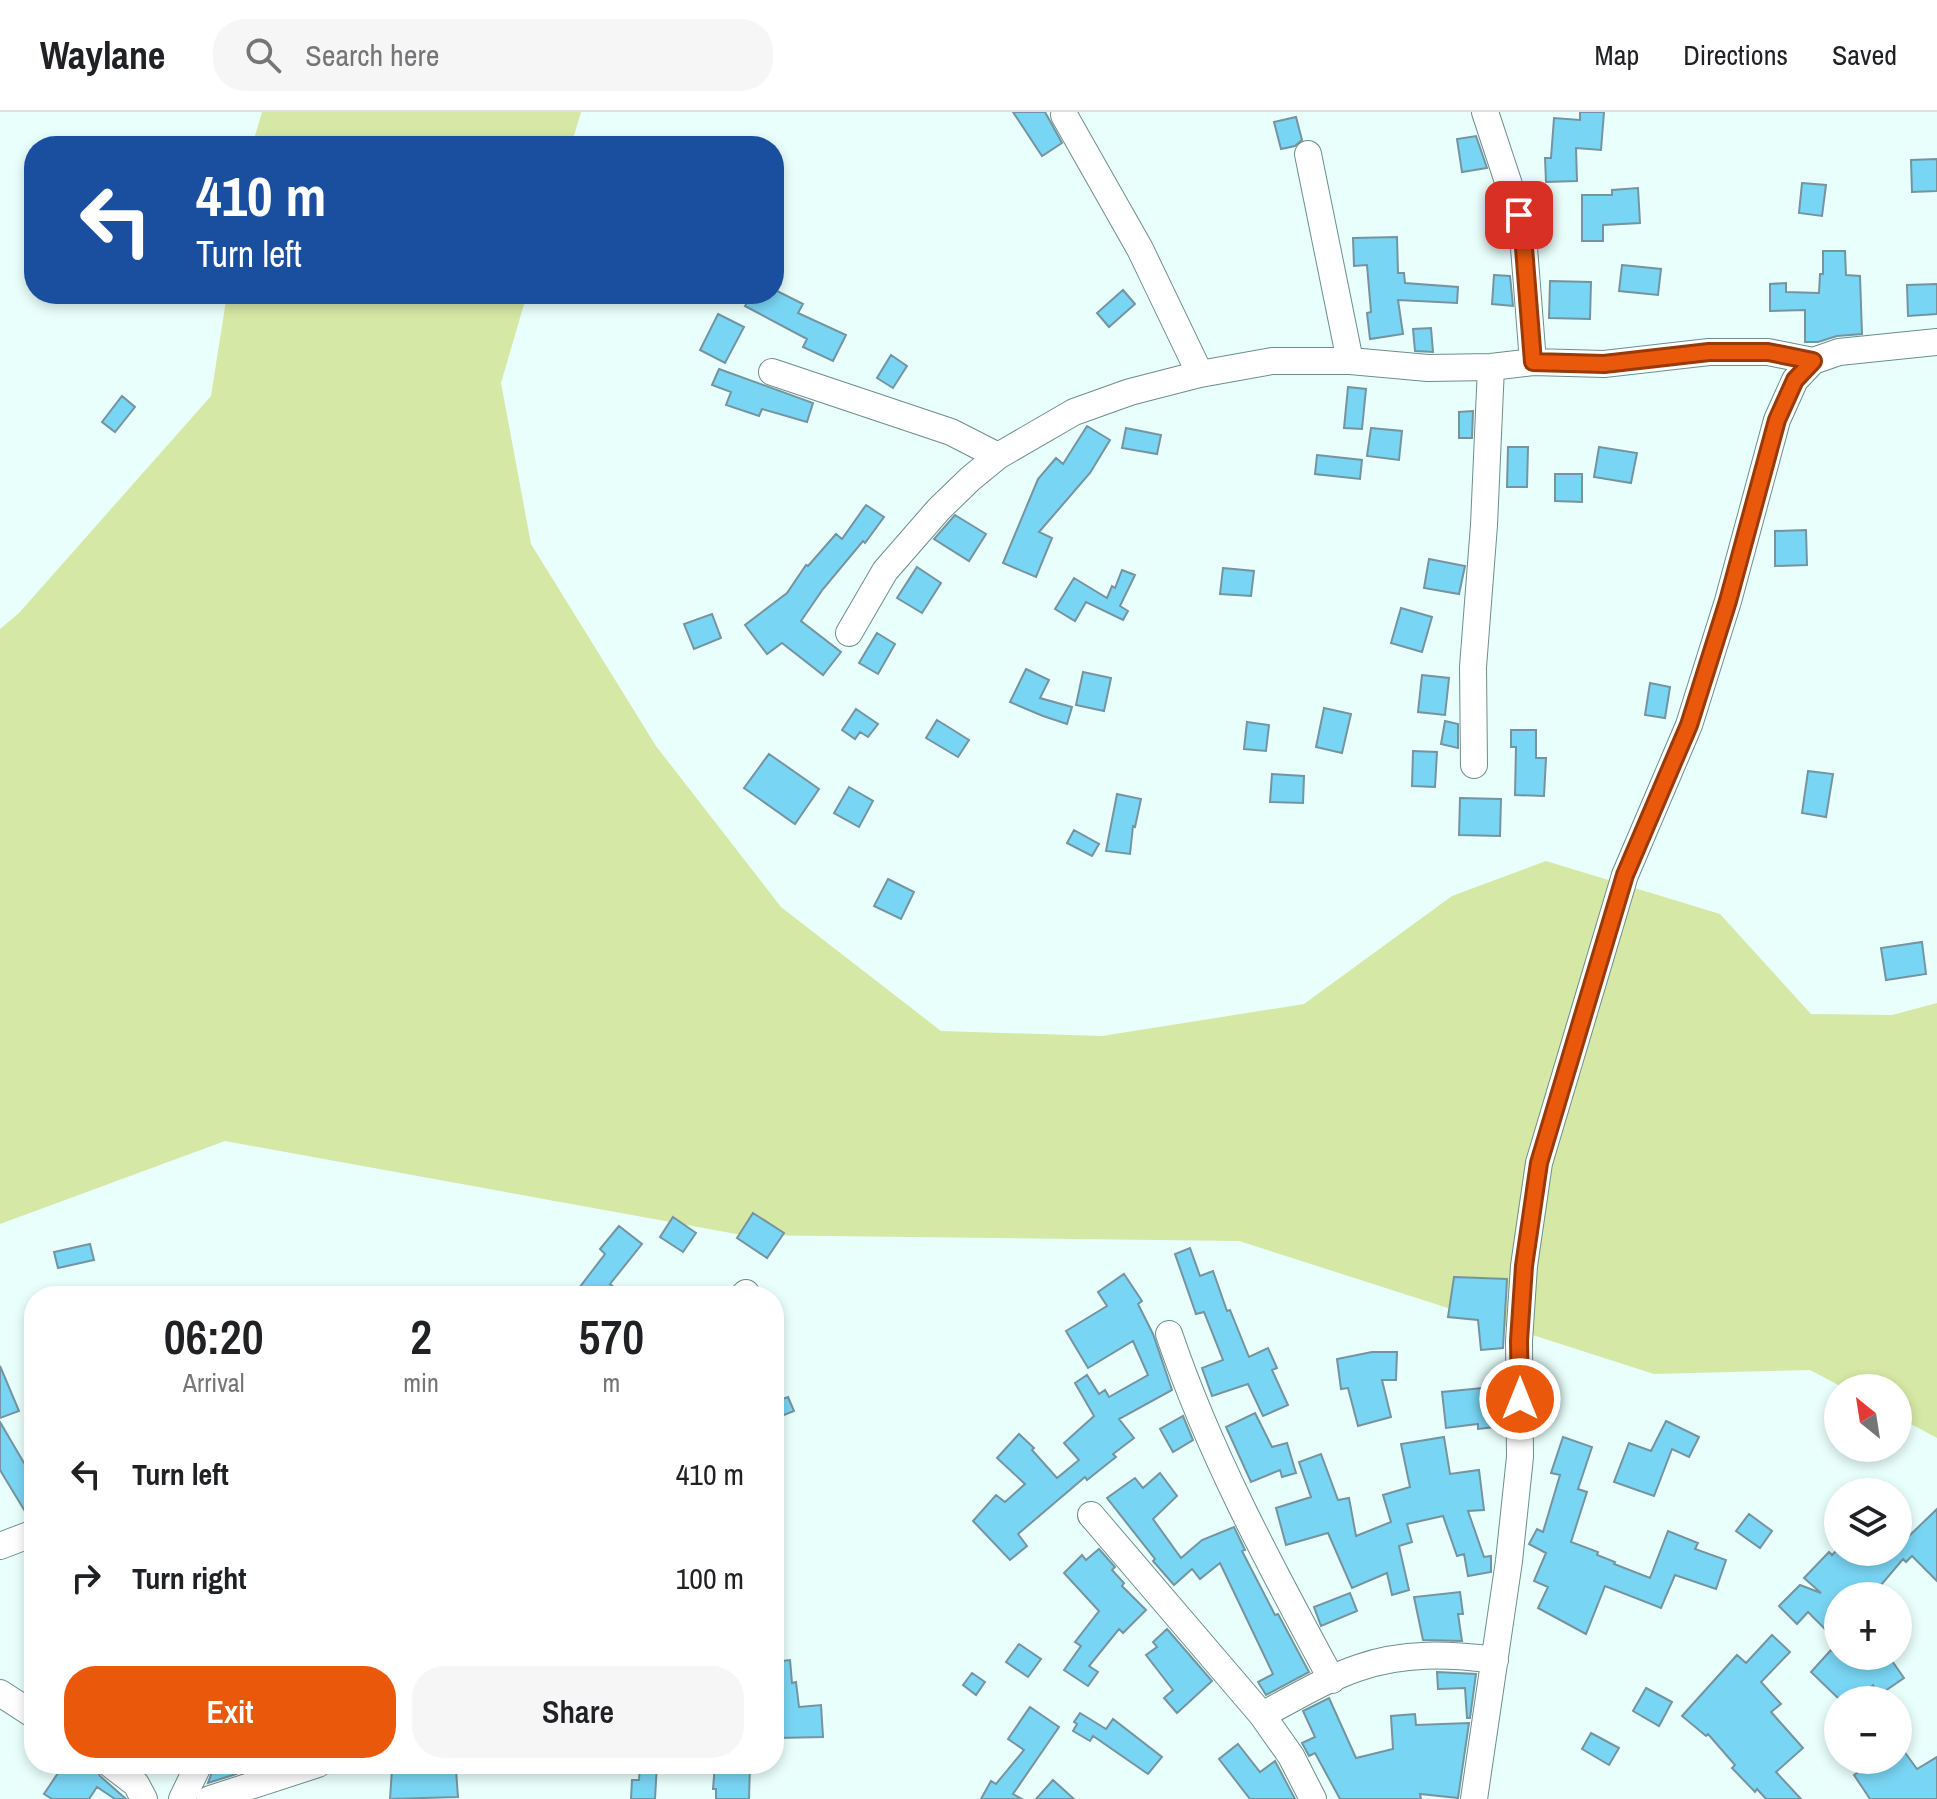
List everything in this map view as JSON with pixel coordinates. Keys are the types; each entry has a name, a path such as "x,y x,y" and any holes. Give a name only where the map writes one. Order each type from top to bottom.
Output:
{"street":[{"path":"1485,112 1523,235 1533,362"},
{"path":"1064,115 1140,249 1200,374"},
{"path":"1308,154 1350,361"},
{"path":"1474,1799 1509,1561 1520,1457 1519,1341 1524,1266 1539,1163 1625,875 1689,725 1728,601 1777,420 1795,380 1813,361 1839,352 1937,342"},
{"path":"849,633 885,571 939,509 998,456 1074,412 1130,392 1200,374 1272,361 1350,361 1428,368 1491,367 1533,362 1604,364 1709,352 1768,352 1813,361"},
{"path":"1474,765 1473,667 1484,525 1491,367"},
{"path":"772,372 951,432 998,456"},
{"path":"1169,1334 1190,1397 1220,1465 1332,1680"},
{"path":"1091,1515 1262,1715 1291,1756 1313,1799"},
{"path":"0,1546 24,1537"},
{"path":"1262,1715 1358,1668 1408,1656 1454,1655 1495,1660"},
{"path":"0,1693 24,1709"},
{"path":"123,1774 136,1784 144,1799"},
{"path":"182,1799 194,1774"},
{"path":"210,1799 287,1774"}],"green space":[{"path":"262,112 581,112 574,136 255,136"},
{"path":"225,304 524,304 501,383 531,544 656,746 781,907 941,1031 1102,1036 1304,1004 1452,896 1546,861 1720,914 1811,1014 1892,1015 1937,1003 1937,1438 1912,1425 1912,1374 1824,1374 1824,1377 1810,1370 1654,1374 1239,1241 742,1235 225,1141 0,1224 0,629 19,613 211,396"}],"building":[{"path":"1013,112 1045,112 1062,143 1042,156"},
{"path":"1580,112 1604,112 1601,150 1576,148 1577,181 1546,182 1545,158 1551,158 1554,118 1580,120"},
{"path":"1296,117 1302,140 1295,146 1281,149 1274,122"},
{"path":"1476,136 1487,168 1462,172 1457,139"},
{"path":"1937,159 1937,191 1912,192 1911,160"},
{"path":"1802,183 1826,185 1822,216 1799,213"},
{"path":"1638,188 1640,223 1603,225 1603,241 1582,241 1582,195 1612,195 1612,190"},
{"path":"1397,237 1398,273 1404,273 1405,283 1458,287 1457,303 1398,300 1403,334 1370,339 1367,265 1354,266 1353,238"},
{"path":"1823,251 1845,251 1846,275 1860,276 1862,334 1805,342 1805,310 1770,311 1770,284 1786,283 1786,292 1819,293"},
{"path":"1622,265 1661,269 1658,295 1619,291"},
{"path":"1494,275 1510,276 1513,306 1492,304"},
{"path":"1550,281 1591,282 1590,319 1549,318"},
{"path":"1937,284 1937,314 1908,316 1907,285"},
{"path":"1123,290 1135,304 1109,327 1097,313"},
{"path":"784,294 803,304 798,313 846,335 833,361 803,347 807,339 745,306 784,304"},
{"path":"718,314 744,327 725,363 700,350"},
{"path":"1431,328 1433,352 1415,351 1413,329"},
{"path":"891,355 907,366 893,388 877,378"},
{"path":"719,369 813,403 807,422 762,409 759,416 726,405 731,392 712,385"},
{"path":"1348,387 1366,389 1362,429 1344,428"},
{"path":"122,396 135,407 115,432 102,422"},
{"path":"1473,411 1472,438 1459,438 1459,412"},
{"path":"1087,426 1110,440 1090,473 1039,532 1052,538 1036,577 1003,563 1038,479 1056,458 1063,464"},
{"path":"1126,428 1161,435 1157,454 1122,448"},
{"path":"1371,428 1402,431 1399,460 1367,456"},
{"path":"1508,447 1528,447 1527,487 1507,487"},
{"path":"1599,447 1637,453 1631,483 1594,477"},
{"path":"1317,455 1362,460 1360,479 1315,474"},
{"path":"1555,474 1582,474 1582,502 1555,501"},
{"path":"866,505 884,517 823,589 801,621 841,652 823,675 782,643 767,654 745,625 787,593 806,565 836,534 842,539"},
{"path":"955,515 986,534 969,561 934,539"},
{"path":"1806,530 1807,565 1775,566 1775,531"},
{"path":"1429,559 1465,566 1459,594 1424,588"},
{"path":"917,567 941,583 922,613 897,598"},
{"path":"1223,568 1254,571 1251,596 1220,594"},
{"path":"1122,570 1135,575 1120,606 1128,611 1123,620 1086,602 1075,621 1055,609 1074,578 1107,598"},
{"path":"1401,608 1432,617 1422,652 1391,643"},
{"path":"712,614 721,638 694,649 684,624"},
{"path":"877,633 895,644 878,674 859,663"},
{"path":"1026,669 1049,680 1040,698 1072,707 1067,724 1010,702"},
{"path":"1083,672 1111,678 1104,711 1076,705"},
{"path":"1422,675 1449,678 1445,715 1418,712"},
{"path":"1650,683 1670,687 1665,718 1645,715"},
{"path":"1324,708 1351,714 1342,753 1316,747"},
{"path":"856,709 878,724 868,737 860,732 855,739 842,730"},
{"path":"937,720 969,740 958,757 926,738"},
{"path":"1445,721 1458,724 1458,748 1441,744"},
{"path":"1247,722 1269,725 1266,751 1244,749"},
{"path":"1511,730 1536,730 1536,758 1546,758 1544,796 1515,795 1516,747 1511,747"},
{"path":"1413,751 1437,752 1435,787 1412,786"},
{"path":"769,754 819,789 795,824 744,788"},
{"path":"1808,771 1833,774 1826,817 1802,813"},
{"path":"1272,774 1304,776 1303,803 1270,802"},
{"path":"849,787 873,801 859,827 834,813"},
{"path":"1117,794 1141,799 1133,826 1130,854 1106,851"},
{"path":"1460,798 1501,799 1500,836 1459,835"},
{"path":"1074,830 1099,844 1092,856 1067,843"},
{"path":"888,879 914,892 901,919 874,906"},
{"path":"1922,942 1926,974 1886,980 1881,948"},
{"path":"753,1213 784,1233 767,1258 737,1238"},
{"path":"673,1217 696,1233 683,1252 660,1237"},
{"path":"619,1226 642,1244 610,1284 612,1286 581,1286 605,1254 600,1249"},
{"path":"90,1244 94,1260 58,1268 54,1252"},
{"path":"1190,1248 1200,1276 1213,1271 1227,1311 1230,1310 1249,1357 1268,1348 1277,1368 1272,1370 1288,1405 1263,1416 1248,1384 1212,1396 1202,1368 1223,1360 1204,1312 1196,1314 1175,1254"},
{"path":"1124,1274 1142,1301 1138,1304 1153,1334 1172,1390 1119,1419 1134,1438 1113,1454 1116,1457 1087,1480 1085,1477 1018,1534 1027,1546 1010,1560 973,1521 996,1495 1005,1502 1025,1484 997,1458 1019,1434 1057,1478 1079,1460 1064,1443 1094,1416 1075,1383 1087,1375 1099,1394 1105,1390 1109,1397 1148,1375 1133,1341 1088,1368 1066,1331 1107,1306 1098,1292"},
{"path":"1454,1277 1507,1279 1503,1348 1481,1350 1478,1320 1448,1317"},
{"path":"1372,1352 1397,1352 1396,1380 1382,1380 1391,1417 1358,1426 1348,1388 1341,1389 1337,1359"},
{"path":"0,1366 19,1411 0,1418"},
{"path":"1503,1386 1504,1426 1478,1429 1478,1424 1446,1428 1442,1392"},
{"path":"788,1397 794,1411 784,1415 784,1398"},
{"path":"1255,1413 1272,1447 1287,1443 1296,1473 1282,1477 1280,1470 1251,1482 1226,1427"},
{"path":"1183,1416 1193,1440 1173,1452 1160,1429"},
{"path":"1666,1421 1699,1437 1689,1457 1672,1449 1654,1496 1614,1482 1629,1443 1651,1451"},
{"path":"0,1422 24,1463 24,1510 0,1470"},
{"path":"1444,1437 1450,1474 1479,1470 1484,1510 1468,1511 1484,1557 1491,1556 1491,1572 1468,1576 1464,1554 1457,1556 1443,1516 1407,1524 1412,1542 1399,1546 1409,1590 1392,1595 1387,1573 1352,1588 1328,1533 1286,1545 1276,1508 1311,1497 1299,1462 1321,1454 1338,1500 1349,1498 1356,1536 1391,1522 1383,1495 1410,1487 1401,1444"},
{"path":"1563,1437 1592,1447 1578,1489 1587,1492 1571,1542 1650,1578 1668,1531 1698,1543 1695,1549 1726,1560 1716,1589 1675,1575 1661,1608 1605,1586 1586,1634 1538,1608 1548,1587 1534,1581 1546,1553 1529,1544 1537,1529 1543,1532 1560,1475 1551,1473"},
{"path":"1160,1473 1177,1496 1153,1519 1181,1558 1202,1540 1234,1527 1245,1550 1242,1551 1275,1615 1278,1614 1309,1672 1266,1695 1258,1682 1273,1674 1220,1563 1200,1579 1192,1569 1174,1585 1107,1498 1135,1478 1143,1488"},
{"path":"1937,1509 1937,1581 1912,1556 1912,1533"},
{"path":"1749,1514 1772,1531 1760,1548 1736,1531"},
{"path":"1099,1549 1115,1567 1112,1570 1124,1583 1122,1586 1146,1610 1123,1633 1119,1629 1089,1666 1098,1672 1088,1686 1064,1670 1081,1646 1075,1642 1099,1611 1064,1573 1082,1555 1086,1560"},
{"path":"1824,1557 1824,1566 1897,1566 1884,1582 1824,1582 1824,1628 1808,1612 1797,1624 1779,1606 1800,1585 1821,1593 1804,1578"},
{"path":"1460,1592 1463,1614 1458,1614 1462,1641 1423,1640 1414,1597"},
{"path":"1350,1593 1357,1611 1321,1626 1314,1607"},
{"path":"1167,1629 1212,1681 1177,1713 1164,1698 1173,1690 1146,1655 1157,1647 1153,1642"},
{"path":"1772,1635 1790,1652 1761,1682 1781,1704 1771,1712 1803,1748 1776,1772 1801,1799 1766,1799 1757,1789 1755,1792 1732,1768 1735,1765 1708,1734 1706,1736 1682,1716 1737,1655 1746,1663"},
{"path":"1019,1644 1041,1659 1028,1677 1006,1662"},
{"path":"1824,1658 1824,1670 1898,1670 1904,1678 1892,1686 1826,1686 1811,1672"},
{"path":"790,1660 799,1707 821,1705 823,1737 784,1738 784,1661"},
{"path":"1437,1672 1476,1674 1470,1718 1467,1718 1465,1688 1438,1689"},
{"path":"972,1673 985,1682 976,1695 963,1685"},
{"path":"1646,1688 1672,1702 1659,1726 1633,1711"},
{"path":"1329,1698 1356,1758 1393,1749 1391,1716 1415,1714 1416,1725 1469,1723 1458,1798 1420,1794 1421,1799 1340,1799 1315,1753 1309,1756 1302,1743 1315,1737 1303,1711"},
{"path":"1030,1707 1059,1727 1013,1794 1022,1799 981,1799 991,1781 996,1784 1024,1750 1008,1739"},
{"path":"1080,1713 1106,1729 1113,1719 1162,1757 1148,1774 1093,1736 1090,1741 1073,1731"},
{"path":"1591,1733 1619,1748 1609,1765 1582,1749"},
{"path":"1238,1744 1260,1772 1275,1761 1295,1799 1250,1799 1219,1759"},
{"path":"1937,1757 1937,1799 1870,1799 1854,1775 1912,1774 1912,1762 1917,1769"},
{"path":"57,1774 99,1774 126,1799 115,1799 97,1787 89,1799 52,1799 44,1794"},
{"path":"211,1774 236,1774 208,1783"},
{"path":"392,1774 456,1774 458,1797 390,1799"},
{"path":"639,1774 656,1774 655,1799 631,1799 632,1780 639,1780"},
{"path":"714,1774 750,1774 749,1799 716,1799 716,1789 713,1789"},
{"path":"1053,1780 1074,1799 1036,1799"}],"route":[{"path":"1519,215 1533,362 1604,364 1709,352 1768,352 1813,361 1795,380 1777,420 1728,601 1689,725 1625,875 1539,1163 1524,1266 1519,1341 1520,1399"}]}
